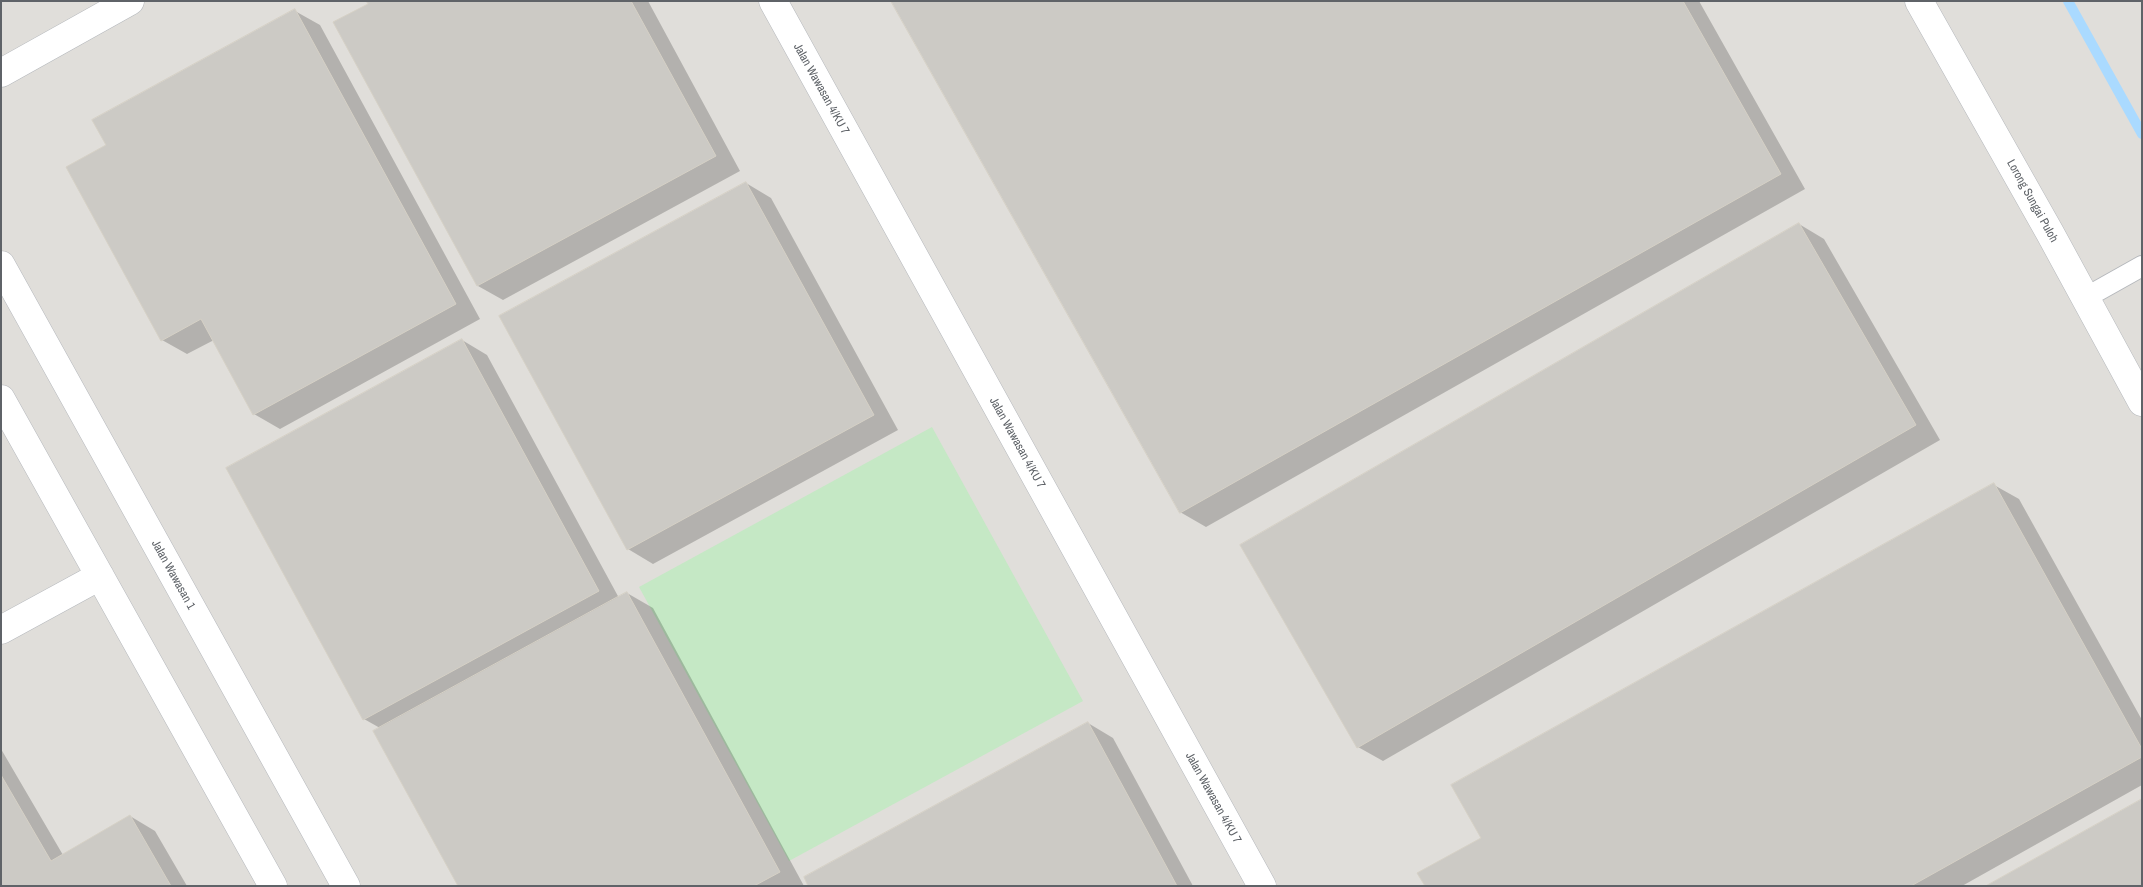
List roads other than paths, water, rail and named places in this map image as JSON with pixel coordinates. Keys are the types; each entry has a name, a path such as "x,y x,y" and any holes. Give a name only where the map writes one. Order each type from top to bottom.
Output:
{"street":[{"path":"1,73 130,1"},
{"name":"Jalan Wawasan 4/KU 7","path":"773,1 1262,886"},
{"name":"Lorong Sungai Puloh","path":"1919,1 2142,402"},
{"name":"Jalan Wawasan 1","path":"1,265 346,886"},
{"path":"1,399 273,886"},
{"path":"1,630 100,576"}],"lane":[{"path":"2085,298 2142,266"}],"waterway":[{"path":"2068,1 2142,134"}]}
